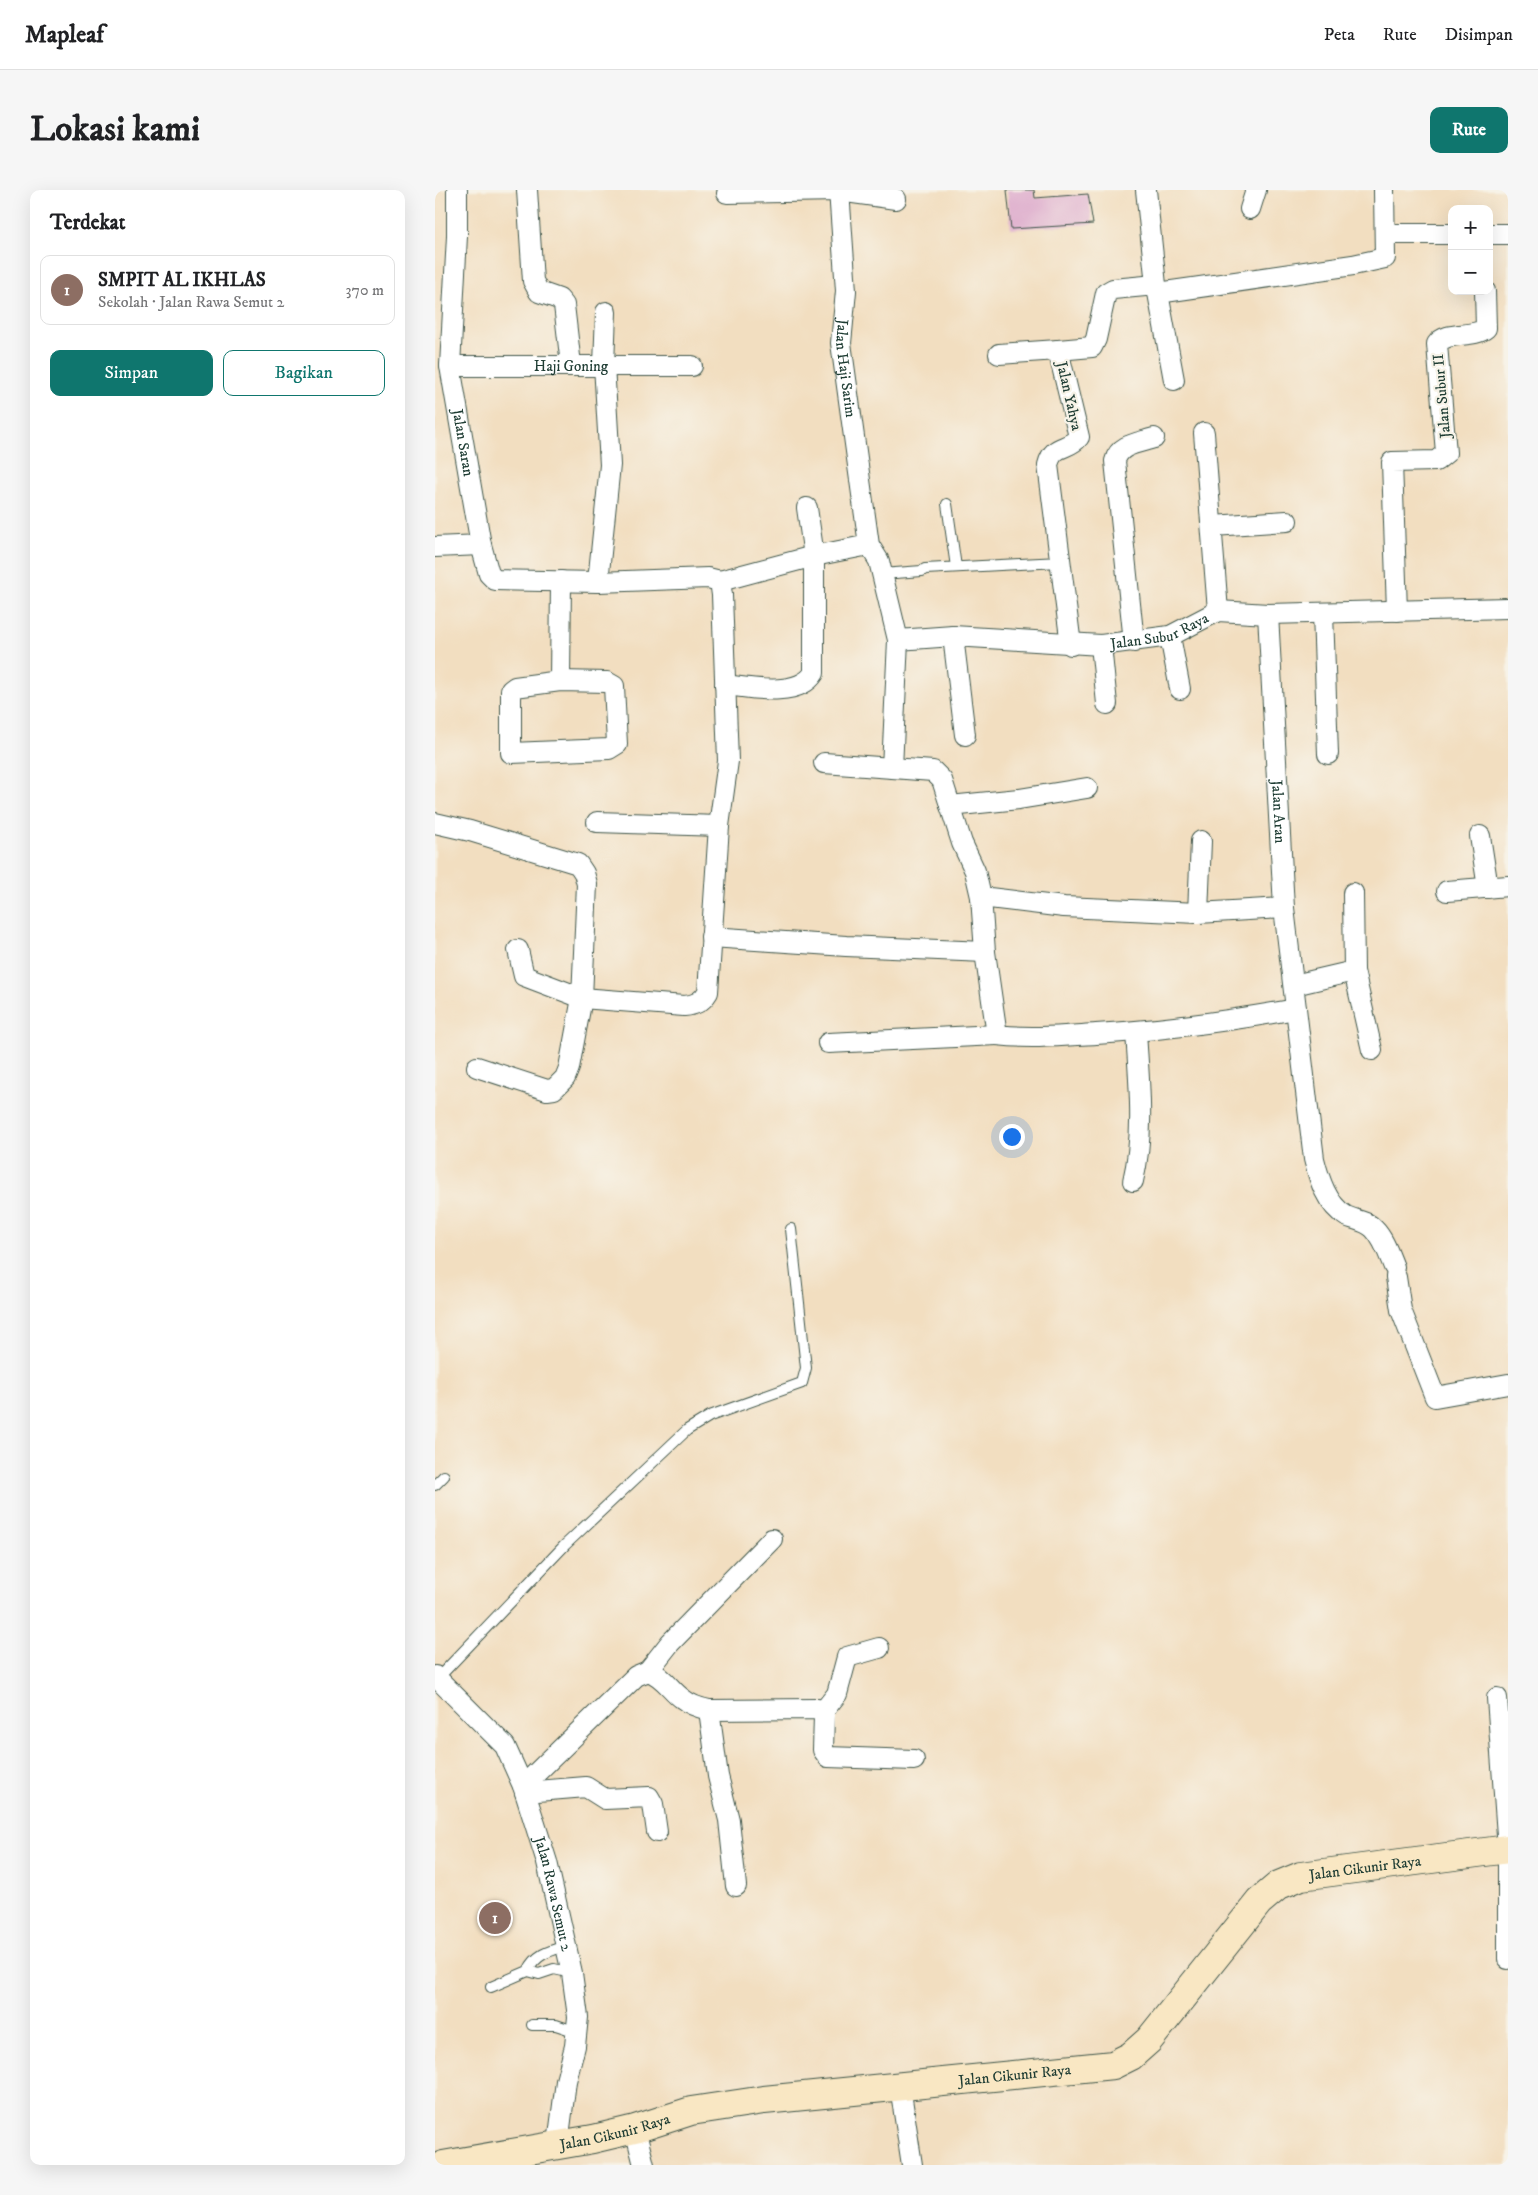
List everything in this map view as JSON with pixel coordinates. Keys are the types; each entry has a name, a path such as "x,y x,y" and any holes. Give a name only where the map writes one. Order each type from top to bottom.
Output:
{"street":[{"name":"Jalan Saran","path":"457,190 457,236 450,366 481,545 489,574 493,579 561,581"},
{"path":"527,190 533,281 539,292 559,300 563,305 571,365"},
{"path":"727,192 839,190 895,199"},
{"name":"Jalan Haji Sarim","path":"839,190 846,291 841,343 869,546"},
{"path":"1146,190 1157,289 1174,380"},
{"path":"1250,209 1256,190"},
{"path":"1385,190 1385,234 1448,234"},
{"name":"Jalan Yahya","path":"1071,645 1048,465 1050,457 1055,450 1073,444 1079,437 1058,350 1092,347 1096,339 1106,293 1113,289 1157,289 1353,265 1385,258 1385,234"},
{"path":"1493,234 1508,234"},
{"name":"Jalan Subur II","path":"1397,611 1393,462 1436,461 1446,453 1437,344 1443,338 1480,332 1486,328 1485,295"},
{"path":"598,582 610,465 603,365 606,312"},
{"path":"999,354 1058,350"},
{"name":"Haji Goning","path":"450,366 692,366"},
{"path":"1204,433 1213,526 1217,611"},
{"path":"1134,642 1115,461 1117,454 1123,448 1154,438"},
{"path":"725,685 771,690 798,687 808,682 814,673 814,556 807,508"},
{"path":"1213,526 1287,521"},
{"path":"435,547 481,545"},
{"path":"560,681 561,581 598,582 708,578 720,581 814,556 869,546 879,561 898,640 892,768"},
{"path":"518,950 524,976 582,998 684,1006 698,1003 708,992 719,826 728,761 720,581"},
{"name":"Jalan Subur Raya","path":"898,640 953,636 1019,639 1071,645 1101,645 1170,636 1217,611 1269,614 1508,608"},
{"path":"1323,613 1328,754"},
{"name":"Jalan Aran","path":"1269,614 1284,908 1311,1146 1317,1170 1333,1205 1348,1216 1369,1224 1375,1230 1395,1272 1401,1310 1435,1397 1508,1384"},
{"path":"953,636 965,735"},
{"path":"1170,636 1180,689"},
{"path":"1101,645 1107,704"},
{"path":"560,681 607,682 614,686 617,744 609,749 511,753 511,690 515,687 560,681"},
{"path":"825,764 933,771 938,774 962,842 975,871 981,897 985,952 997,1034"},
{"path":"950,806 1019,799 1087,788"},
{"path":"597,822 719,826"},
{"path":"435,824 470,831 580,866 587,884 582,998 569,1068 565,1078 559,1086 547,1090 477,1067"},
{"path":"1480,836 1488,888"},
{"path":"1198,913 1201,841"},
{"path":"1447,892 1508,886"},
{"path":"1353,892 1354,971 1372,1050"},
{"path":"981,897 1064,907 1198,913 1284,908"},
{"path":"711,937 846,946 985,952"},
{"path":"1293,985 1354,971"},
{"path":"829,1043 997,1034 1019,1038 1048,1038 1136,1032 1204,1024 1296,1009"},
{"path":"1133,1181 1139,1155 1141,1124 1136,1032"},
{"path":"524,1789 636,1676 648,1671 670,1643 772,1539"},
{"path":"879,1648 847,1657 837,1694 822,1712 823,1750 828,1757 914,1760"},
{"path":"648,1671 660,1678 683,1700 709,1710 818,1709 822,1712"},
{"name":"Jalan Rawa Semut 2","path":"436,1677 505,1746 524,1789 547,1862 572,1973 578,2017 577,2032 566,2081 558,2144"},
{"path":"1497,1698 1508,1849 1508,1959"},
{"path":"709,1710 718,1776 729,1820 736,1886"},
{"path":"524,1789 586,1787 605,1798 649,1797 653,1804 657,1832"},
{"name":"Jalan Cikunir Raya","path":"443,2165 635,2129 700,2110 764,2100 1113,2065 1131,2056 1149,2040 1259,1902 1279,1885 1301,1876 1508,1849"},
{"path":"900,2086 912,2165"},
{"path":"635,2129 644,2165"}],"lane":[{"path":"947,504 956,567"},
{"path":"882,574 956,567 1060,562"},
{"path":"436,1677 565,1545 687,1430 710,1416 802,1383 805,1368 791,1229"},
{"path":"435,1484 443,1476"},
{"path":"528,1971 533,1960 547,1951 566,1946"},
{"path":"491,1987 528,1971 539,1974 554,1969 572,1973"},
{"path":"532,2025 556,2026 577,2032"}],"building":[{"path":"1007,190 1034,190 1035,198 1088,194 1093,224 1011,229"}],"place":[{"name":"SMPIT AL IKHLAS","path":"495,1918"}]}
